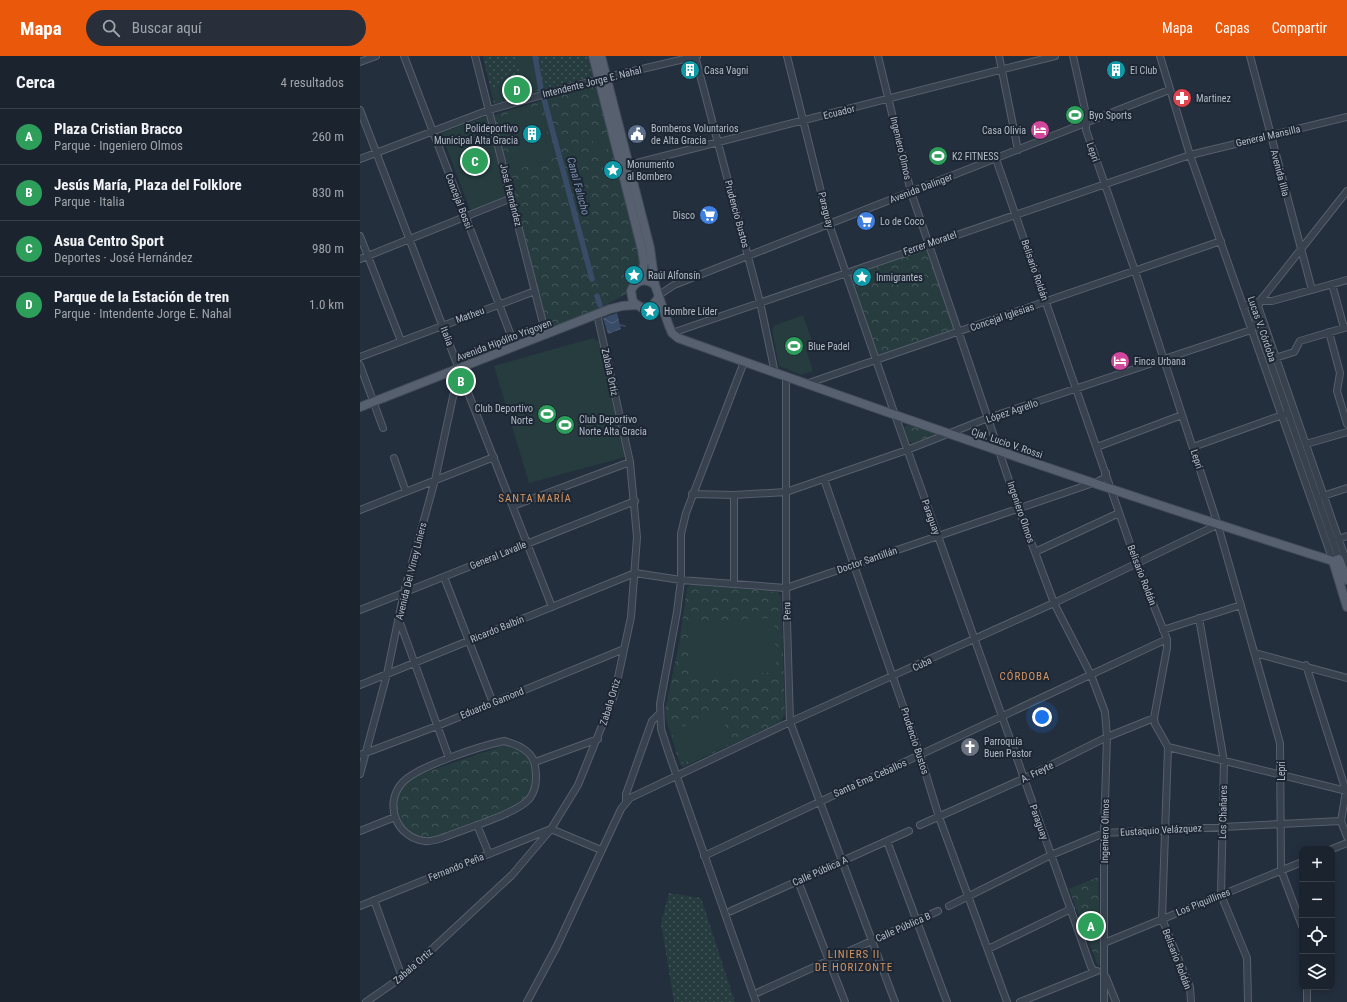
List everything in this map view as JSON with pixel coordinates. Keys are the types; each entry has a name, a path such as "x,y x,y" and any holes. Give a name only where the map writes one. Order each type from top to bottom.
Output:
{"main road":[{"path":"593,56 603,78"},
{"path":"601,56 603,78 618,138 650,248 656,286 670,329"},
{"path":"626,166 644,268 641,280 634,285 630,296 636,305 642,308 650,307 656,303 659,296"},
{"path":"641,280 650,281 656,286"},
{"name":"Avenida Hipólito Yrigoyen","path":"610,309 630,296"},
{"name":"Avenida Hipólito Yrigoyen","path":"360,407 610,309 636,305"},
{"path":"650,307 662,315 670,329"},
{"name":"Cjal. Lucio V. Rossi","path":"670,329 678,338 895,416 1000,450 1112,490 1217,525 1336,560"},
{"name":"Lucas V. Córdoba","path":"1336,560 1347,580"},
{"name":"Lucas V. Córdoba","path":"1336,560 1347,607"}],"street":[{"path":"360,62 376,56"},
{"name":"Concejal Bossi","path":"404,56 515,346"},
{"name":"José Hernández","path":"475,56 546,335"},
{"name":"Intendente Jorge E. Nahal","path":"360,159 489,110 603,78 696,56"},
{"name":"Prudencio Bustos","path":"696,56 717,142 760,302 775,373"},
{"name":"Paraguay","path":"787,56 829,224 845,272 1001,717 1052,855 1091,967 1094,971"},
{"name":"Ingeniero Olmos","path":"878,56 890,99 911,192 1000,450 1018,507 1054,603 1091,675 1105,712 1108,737 1104,833 1104,1002"},
{"path":"999,56 1018,150"},
{"name":"Ecuador","path":"626,166 1055,56"},
{"name":"Lepri","path":"1073,56 1087,124 1086,130 1135,271 1193,447 1241,605 1280,744 1281,870"},
{"name":"Lucas V. Córdoba","path":"1160,56 1169,90 1190,155 1251,330 1288,413"},
{"name":"Avenida Illia","path":"1250,56 1300,251 1312,290"},
{"name":"Avenida Dalinger","path":"659,296 674,285 1087,124 1169,90"},
{"name":"Italia","path":"360,110 552,607"},
{"name":"General Mansilla","path":"1190,155 1347,117"},
{"name":"Ferrer Moratel","path":"670,329 760,302 1104,183 1190,155"},
{"name":"Belisario Roldán","path":"996,159 1077,388 1137,564 1167,639 1167,648 1154,718"},
{"path":"1347,191 1260,301 1260,315 1275,358 1288,413 1306,444 1347,563"},
{"path":"360,259 466,218 512,198"},
{"path":"360,236 401,341"},
{"name":"Concejal Iglesias","path":"806,384 877,361 959,331 1221,242"},
{"path":"1243,306 1260,301 1272,301 1347,280"},
{"path":"1275,358 1294,352 1300,341 1346,328 1332,284"},
{"name":"Avenida Dalinger","path":"656,286 674,285"},
{"name":"Matheu","path":"360,357 534,291"},
{"name":"Lucas V. Córdoba","path":"1260,301 1256,321 1336,560"},
{"name":"Zabala Ortiz","path":"366,1002 402,977 512,875 551,829 578,785 598,739 614,696 631,617 637,537 635,501 630,462 597,314"},
{"path":"1251,330 1256,321"},
{"name":"López Agrello","path":"692,494 734,495 786,492 907,450 988,418 1251,330"},
{"path":"1329,332 1332,348 1340,373 1337,391 1347,424"},
{"path":"744,362 692,494 686,513 682,534 681,580 677,612 659,714 661,729 676,777 756,1002"},
{"path":"360,365 384,428"},
{"name":"Avenida Del Virrey Liniers","path":"360,774 363,754 387,674 404,592 435,480 459,367"},
{"name":"Peru","path":"786,377 786,588 790,722 895,1002"},
{"path":"1193,447 1288,413"},
{"path":"1097,446 1182,415"},
{"path":"1306,444 1347,432"},
{"path":"360,510 494,457"},
{"path":"394,458 406,492"},
{"path":"513,506 630,462"},
{"name":"Doctor Santillán","path":"635,573 681,580 786,588 1018,507 1092,483 1104,478 1106,473"},
{"name":"Prudencio Bustos","path":"824,479 920,755 939,817 1007,1002"},
{"path":"1323,496 1347,488"},
{"path":"734,495 734,584"},
{"name":"General Lavalle","path":"360,610 635,501"},
{"path":"1035,552 1119,513"},
{"name":"Cuba","path":"626,802 636,795 790,722 893,677 974,638 1054,603 1217,525"},
{"path":"1338,539 1347,536"},
{"name":"Ricardo Balbín","path":"360,685 635,573"},
{"path":"444,577 492,703"},
{"path":"1163,630 1241,605"},
{"name":"Los Chañares","path":"1199,618 1224,761 1221,895 1247,958 1248,1002"},
{"path":"399,620 449,758"},
{"name":"Santa Ema Ceballos","path":"704,856 1167,639"},
{"name":"Eduardo Gamond","path":"363,754 437,726 624,649"},
{"path":"1255,653 1306,665 1347,678"},
{"path":"1306,665 1346,791 1341,821 1347,837"},
{"path":"527,1002 557,946 601,850 621,809 626,802 626,794 652,721 659,714"},
{"path":"1154,718 1155,724 1168,747 1280,776 1346,791"},
{"name":"A. Freyte","path":"920,826 1024,779 1108,737 1154,718"},
{"path":"535,762 598,739"},
{"path":"504,741 520,747 527,752 535,762 536,782 529,799 515,810 477,825 426,842 408,835 400,829 395,818 392,808 393,799 403,782 408,777 449,758 492,743 504,741"},
{"name":"Belisario Roldán","path":"1168,747 1162,919 1190,987 1191,1002"},
{"path":"360,831 395,818"},
{"name":"Eustaquio Velázquez","path":"949,906 1052,855 1104,833 1341,821"},
{"path":"477,825 489,854"},
{"path":"551,829 601,850"},
{"name":"Fernando Peña","path":"360,906 551,829"},
{"name":"Calle Pública A","path":"731,911 909,831"},
{"path":"887,841 947,1002"},
{"path":"1335,848 1347,843"},
{"name":"Los Piquillines","path":"1104,943 1299,863"},
{"path":"1281,870 1299,918"},
{"path":"798,881 845,1002"},
{"path":"374,900 402,977"},
{"path":"988,949 1070,909"},
{"name":"Calle Pública B","path":"759,992 938,911"},
{"path":"1020,1002 1094,971 1104,972 1116,1002"},
{"path":"1307,990 1307,1002"}],"green space":[{"path":"483,56 588,56 593,76 494,104"},
{"path":"516,56 532,56 540,88 524,92"},
{"path":"520,81 522,93 494,100 491,88"},
{"path":"595,85 638,248 640,263 638,277 626,294 598,309 548,330 494,115"},
{"name":"Polideportivo Municipal Alta Gracia","path":"539,105 555,158 515,170 499,117"},
{"path":"484,117 487,118 508,198 471,212 441,133"},
{"path":"603,135 607,153 596,156 592,138"},
{"path":"927,247 955,330 877,356 849,273"},
{"name":"Blue Padel","path":"803,315 814,347 806,350 813,371 801,375 779,366 772,329 774,328 773,326"},
{"name":"Club Deportivo Norte Alta Gracia","path":"593,338 601,343 625,457 529,483 494,366"},
{"path":"907,425 938,434 912,443 909,441 904,428"},
{"path":"692,584 777,592 781,596 785,714 780,722 683,767 680,764 666,719 665,710 679,644 687,588"},
{"path":"774,618 776,672 690,677 687,623"},
{"path":"720,712 732,743 683,763 671,731"},
{"path":"508,744 522,752 529,760 533,769 534,781 531,792 520,805 432,840 419,838 409,832 402,824 398,815 397,805 399,795 405,785 415,776"},
{"path":"1098,877 1101,963 1098,966 1069,889"},
{"path":"669,893 701,898 735,1002 674,1002 661,923"}],"water":[{"path":"617,313 621,329 608,334 603,318"}],"waterway":[{"name":"Canal Falucho","path":"535,56 541,89"},
{"name":"Canal Falucho","path":"544,99 592,279"},
{"name":"Canal Falucho","path":"597,296 600,305"},
{"path":"620,325 625,326"}],"place":[{"name":"Casa Vagni","path":"690,70"},
{"name":"El Club","path":"1116,70"},
{"name":"Parque de la Estación de tren","path":"517,90"},
{"name":"Martinez","path":"1182,98"},
{"name":"Byo Sports","path":"1075,115"},
{"name":"Casa Olivia","path":"1040,130"},
{"name":"Polideportivo Municipal Alta Gracia","path":"532,134"},
{"name":"Bomberos Voluntarios de Alta Gracia","path":"637,134"},
{"name":"K2 FITNESS","path":"938,156"},
{"name":"Asua Centro Sport","path":"475,161"},
{"name":"Monumento al Bombero","path":"613,170"},
{"name":"Disco","path":"709,215"},
{"name":"Lo de Coco","path":"866,221"},
{"name":"Raúl Alfonsín","path":"634,275"},
{"name":"Inmigrantes","path":"862,277"},
{"name":"Hombre Líder","path":"650,311"},
{"name":"Blue Padel","path":"794,346"},
{"name":"Finca Urbana","path":"1120,361"},
{"name":"Jesús María, Plaza del Folklore","path":"461,381"},
{"name":"Club Deportivo Norte","path":"547,414"},
{"name":"Club Deportivo Norte Alta Gracia","path":"565,425"},
{"name":"Parroquía Buen Pastor","path":"970,747"},
{"name":"Plaza Cristian Bracco","path":"1091,926"}],"district":[{"name":"SANTA MARÍA","path":"535,498"},
{"name":"CÓRDOBA","path":"1025,676"},
{"name":"LINIERS II DE HORIZONTE","path":"854,960"}]}
